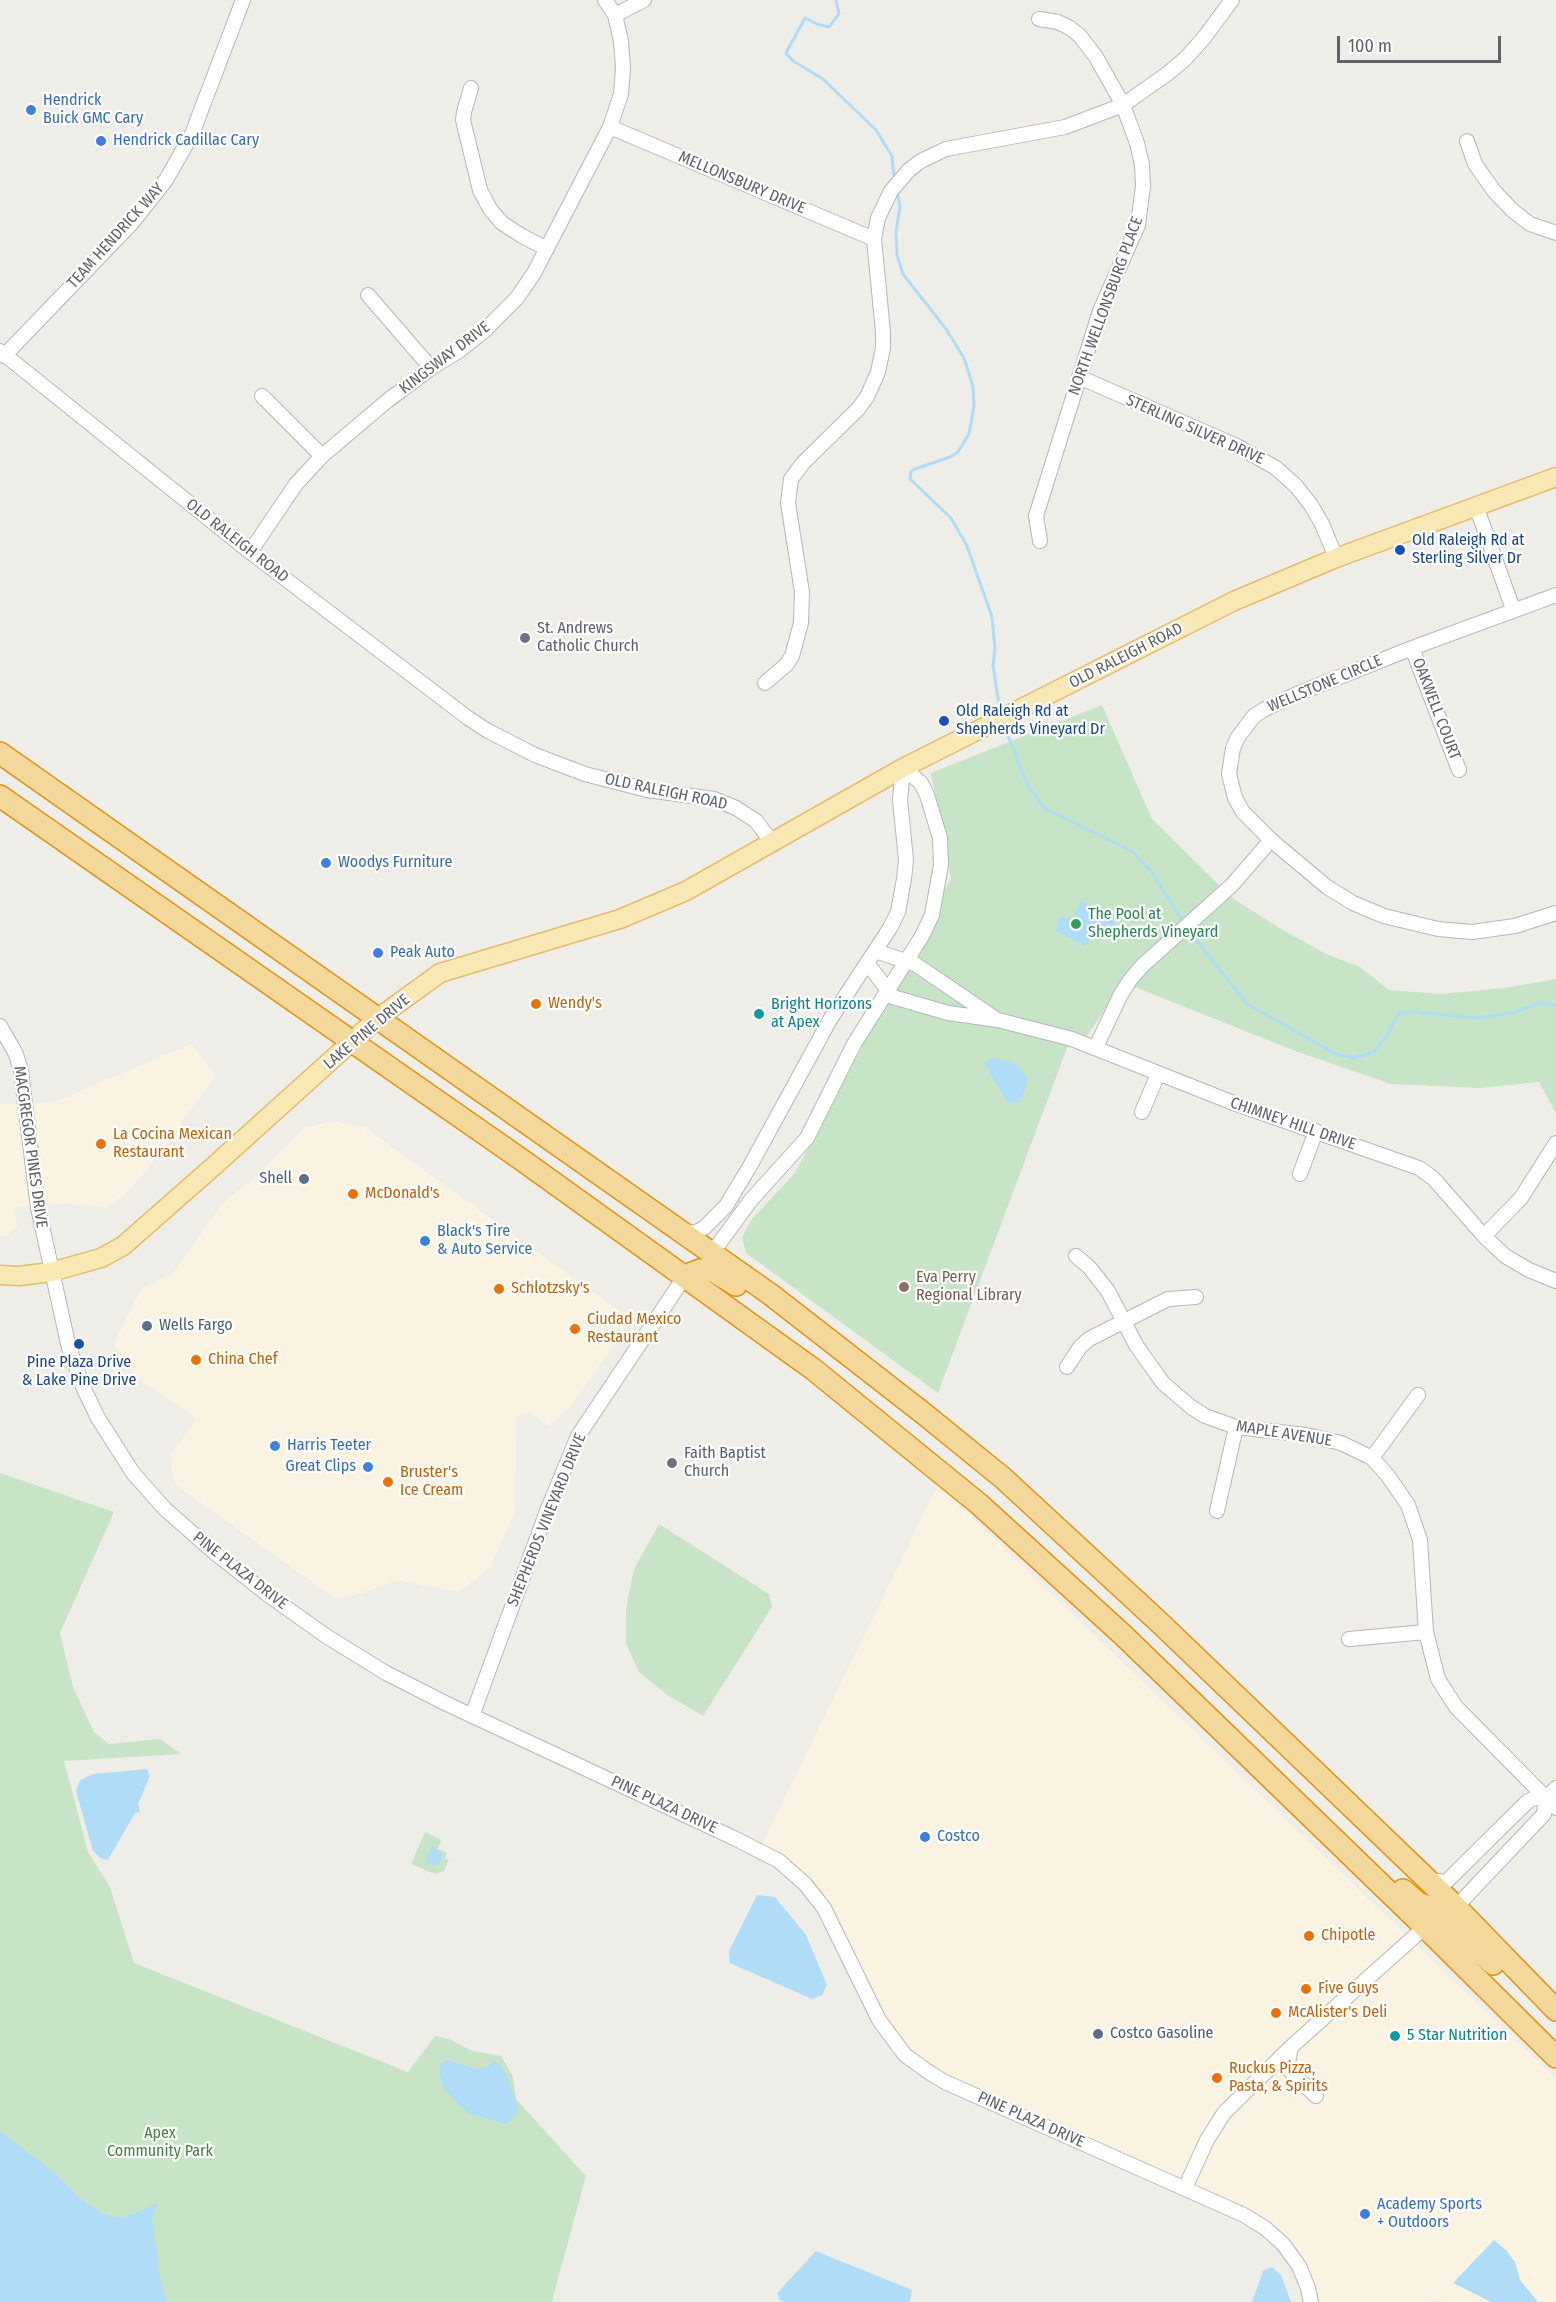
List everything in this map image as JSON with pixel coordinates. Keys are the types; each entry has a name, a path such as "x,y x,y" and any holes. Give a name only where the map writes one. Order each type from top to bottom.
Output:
{"highway":[{"path":"0,753 770,1294 1003,1478 1160,1623 1456,1907 1556,2010"},
{"path":"0,796 353,1042 813,1369 979,1504 1114,1627 1425,1927 1556,2057"},
{"path":"574,1198 592,1200 676,1254 692,1260 704,1259 712,1253"},
{"path":"685,1276 700,1270 713,1271 849,1356"},
{"path":"1270,1778 1313,1808 1418,1903 1431,1908 1456,1907"},
{"path":"1425,1927 1441,1922 1454,1929 1556,2020"}],"main road":[{"name":"OLD RALEIGH ROAD","path":"771,841 903,768 1234,601 1336,558 1556,477"},
{"name":"LAKE PINE DRIVE","path":"0,1275 19,1276 51,1272 101,1258 123,1246 378,1018 440,973 620,919 686,891 771,841"}],"street":[{"name":"TEAM HENDRICK WAY","path":"2,354 132,222 166,180 192,134 243,0"},
{"name":"KINGSWAY DRIVE","path":"250,552 296,484 322,456 356,425 432,368 459,351 517,298 547,249 610,127 621,94 622,54 615,15 605,0"},
{"path":"615,15 644,0"},
{"path":"765,683 786,665 792,656 801,623 802,592 788,503 792,479 803,463 863,403 881,361 883,332 874,239 878,218 891,191 909,170 934,154 967,143 1065,127 1123,105 1185,59 1232,0"},
{"name":"NORTH WELLONSBURG PLACE","path":"1039,19 1058,22 1080,36 1096,57 1123,105 1140,154 1143,186 1138,225 1100,310 1036,516 1040,541"},
{"path":"471,88 464,120 480,190 490,209 502,223 547,249"},
{"name":"MELLONSBURY DRIVE","path":"610,127 874,239"},
{"path":"1467,141 1475,165 1506,204 1530,224 1556,233"},
{"path":"368,295 432,368"},
{"name":"OLD RALEIGH ROAD","path":"2,354 250,552 468,718 495,735 585,774 647,790 714,799 736,807 756,821 771,841"},
{"name":"STERLING SILVER DRIVE","path":"1079,377 1237,446 1276,468 1296,486 1311,505 1322,524 1336,558"},
{"path":"262,396 322,456"},
{"path":"1476,506 1514,609"},
{"name":"WELLSTONE CIRCLE","path":"1556,595 1412,648 1276,704 1254,716 1244,727 1233,748 1229,774 1243,812 1271,840 1327,887 1353,903 1405,922 1438,929 1472,932 1515,926 1556,914"},
{"name":"OAKWELL COURT","path":"1412,648 1459,770"},
{"path":"680,1230 694,1233 714,1219 726,1206 821,1036 890,928 902,896 906,860 900,800 903,768"},
{"path":"712,1253 751,1200 807,1138 854,1044 907,960 932,915 939,884 942,848 927,795 921,783 903,768"},
{"path":"1096,1047 1120,996 1136,973 1232,885 1271,840"},
{"name":"CHIMNEY HILL DRIVE","path":"875,951 907,960 998,1020"},
{"name":"CHIMNEY HILL DRIVE","path":"867,963 893,997 948,1013 998,1020 1096,1047 1236,1104 1419,1168 1433,1178 1484,1236 1515,1263 1556,1281"},
{"name":"MACGREGOR PINES DRIVE","path":"0,1026 16,1054 21,1071 38,1208 51,1272"},
{"path":"1142,1112 1158,1074"},
{"path":"1300,1174 1316,1131"},
{"path":"1484,1236 1521,1198 1556,1143"},
{"name":"MAPLE AVENUE","path":"1076,1256 1089,1267 1108,1291 1137,1345 1163,1383 1191,1407 1205,1416 1236,1427 1325,1438 1372,1458 1399,1490 1416,1523 1423,1567 1426,1632 1438,1679 1456,1707 1553,1798"},
{"name":"PINE PLAZA DRIVE","path":"51,1272 66,1339 84,1389 98,1418 133,1473 165,1509 214,1553 326,1636 386,1673 779,1861 805,1884 824,1908 879,2020 905,2055 945,2082 1244,2215 1274,2236 1299,2266 1311,2302"},
{"name":"SHEPHERDS VINEYARD DRIVE","path":"472,1716 547,1511 578,1436 685,1276"},
{"path":"1067,1367 1080,1347 1089,1339 1168,1299 1196,1297"},
{"path":"1372,1458 1418,1395"},
{"path":"1217,1511 1236,1427"},
{"path":"1349,1639 1426,1632"},
{"path":"1427,1880 1446,1882 1528,1801 1535,1798 1553,1798 1544,1814 1456,1907"},
{"path":"1185,2188 1207,2140 1224,2113 1291,2047 1425,1927"},
{"path":"1291,2047 1288,2062 1291,2072 1316,2096"}],"shaded area":[{"path":"191,1044 216,1075 145,1173 122,1197 107,1208 63,1203 15,1208 17,1226 5,1237 0,1236 0,1104 52,1103"},
{"path":"333,1121 364,1127 631,1319 573,1404 550,1426 530,1413 516,1417 515,1511 490,1568 459,1592 397,1580 362,1593 336,1599 176,1485 171,1471 172,1453 197,1418 137,1378 114,1343 141,1289 173,1273 222,1204 257,1175 305,1128"},
{"path":"938,1485 1556,2079 1556,2302 1444,2302 1435,2298 1430,2302 1315,2302 1309,2273 1296,2249 1266,2221 1237,2204 996,2099 930,2066 905,2043 884,2016 834,1912 820,1894 786,1860 762,1844"}],"green space":[{"path":"1102,705 1152,819 1231,897 1276,926 1326,954 1360,967 1389,990 1441,994 1503,988 1556,979 1556,1113 1539,1082 1480,1088 1391,1084 1298,1052 1122,982 1088,1035 1067,1048 938,1393 746,1253 742,1237 752,1219 795,1173 951,878 931,773"},
{"name":"Apex Community Park","path":"0,1473 114,1512 60,1633 73,1687 94,1732 109,1744 160,1739 181,1754 64,1761 88,1852 110,1887 134,1963 408,2072 435,2036 449,2039 472,2051 501,2056 513,2077 516,2099 586,2176 552,2301 554,2302 0,2302"},
{"path":"659,1524 769,1594 772,1607 703,1716 666,1694 639,1672 626,1644 626,1609 634,1569"},
{"path":"425,1832 441,1840 438,1849 447,1853 445,1858 449,1860 444,1871 435,1874 411,1864"}],"water":[{"path":"1081,901 1115,919 1113,935 1094,932 1086,946 1056,931 1059,917 1073,918"},
{"path":"990,1059 1000,1059 1018,1065 1027,1077 1026,1088 1019,1103 1007,1102 984,1063"},
{"path":"147,1769 150,1776 138,1804 140,1812 135,1813 108,1860 100,1858 93,1851 76,1791 80,1780 93,1774"},
{"path":"432,1846 442,1853 443,1857 440,1863 433,1865 425,1862"},
{"path":"757,1895 775,1897 806,1935 827,1985 822,1995 812,1999 730,1963 729,1951"},
{"path":"447,2060 477,2069 487,2067 494,2061 500,2064 509,2080 519,2112 506,2124 470,2114 444,2088 439,2071 440,2065"},
{"path":"0,2131 56,2174 81,2199 105,2215 124,2218 158,2203 152,2218 160,2276 167,2302 0,2302"},
{"path":"1494,2240 1515,2262 1520,2280 1538,2302 1491,2302 1453,2283"},
{"path":"816,2251 912,2290 910,2302 785,2302 780,2300 777,2293"},
{"path":"1272,2267 1281,2275 1291,2302 1252,2302 1263,2271"}],"waterway":[{"path":"836,0 839,14 829,27 805,18 786,53 793,61 823,79 876,130 892,156 894,179"},
{"path":"897,191 900,207 896,231 897,255 903,274 946,329 964,358 973,387 974,407 969,434 958,452 911,471 910,479 951,518 967,546 992,617 995,649 993,666 1000,711"},
{"path":"1003,723 1027,784 1044,808 1132,851 1151,871 1184,923"},
{"path":"1189,931 1247,1004 1336,1054 1354,1058 1374,1052 1388,1034 1399,1013 1416,1012 1476,1018 1514,1013 1538,1003 1556,1005"}],"place":[{"name":"Hendrick Buick GMC Cary","path":"31,110"},
{"name":"Hendrick Cadillac Cary","path":"101,141"},
{"name":"Old Raleigh Rd at Sterling Silver Dr","path":"1400,550"},
{"name":"St. Andrews Catholic Church","path":"525,638"},
{"name":"Old Raleigh Rd at Shepherds Vineyard Dr","path":"944,721"},
{"name":"Woodys Furniture","path":"326,863"},
{"name":"The Pool at Shepherds Vineyard","path":"1076,924"},
{"name":"Peak Auto","path":"378,953"},
{"name":"Wendy's","path":"536,1004"},
{"name":"Bright Horizons at Apex","path":"759,1014"},
{"name":"La Cocina Mexican Restaurant","path":"101,1144"},
{"name":"Shell","path":"304,1179"},
{"name":"McDonald's","path":"353,1194"},
{"name":"Black's Tire & Auto Service","path":"425,1241"},
{"name":"Eva Perry Regional Library","path":"904,1287"},
{"name":"Schlotzsky's","path":"499,1289"},
{"name":"Wells Fargo","path":"147,1326"},
{"name":"Ciudad Mexico Restaurant","path":"575,1329"},
{"name":"Pine Plaza Drive & Lake Pine Drive","path":"79,1344"},
{"name":"China Chef","path":"196,1360"},
{"name":"Harris Teeter","path":"275,1446"},
{"name":"Faith Baptist Church","path":"672,1463"},
{"name":"Great Clips","path":"368,1467"},
{"name":"Bruster's Ice Cream","path":"388,1482"},
{"name":"Costco","path":"925,1837"},
{"name":"Chipotle","path":"1309,1936"},
{"name":"Five Guys","path":"1306,1989"},
{"name":"McAlister's Deli","path":"1276,2013"},
{"name":"Costco Gasoline","path":"1098,2034"},
{"name":"5 Star Nutrition","path":"1395,2036"},
{"name":"Ruckus Pizza, Pasta, & Spirits","path":"1217,2078"},
{"name":"Academy Sports + Outdoors","path":"1365,2214"}]}
